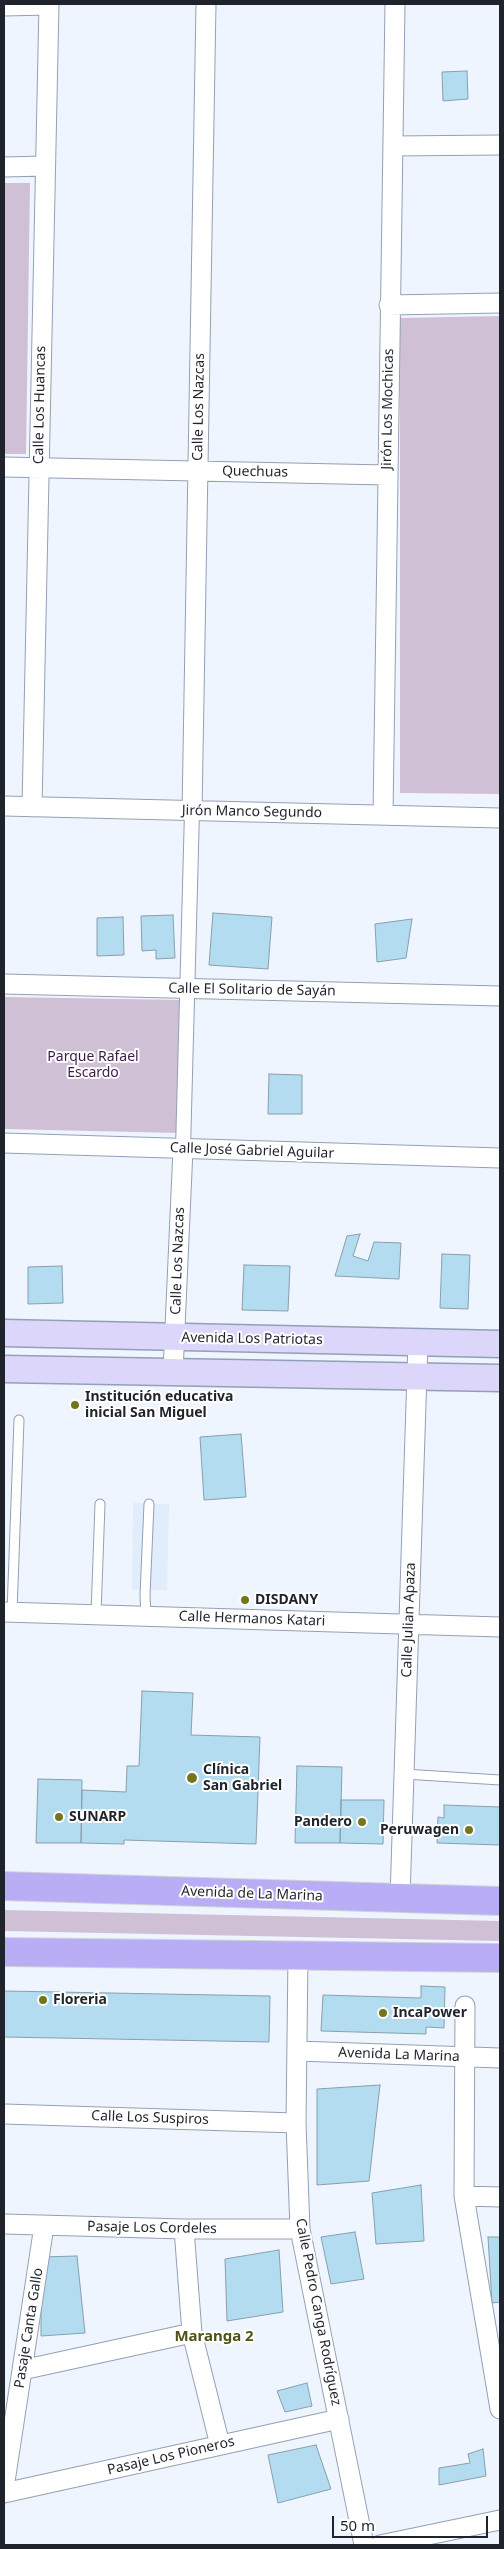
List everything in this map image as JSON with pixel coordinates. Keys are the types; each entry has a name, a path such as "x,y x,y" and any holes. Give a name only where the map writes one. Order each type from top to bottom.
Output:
{"main road":[{"name":"Avenida Los Patriotas","path":"4,1333 500,1344"},
{"path":"4,1369 500,1378"},
{"name":"Avenida de La Marina","path":"4,1886 500,1901"},
{"path":"4,1952 500,1958"}],"street":[{"path":"4,6 49,4"},
{"name":"Calle Los Huancas","path":"32,807 49,4"},
{"name":"Calle Los Nazcas","path":"192,811 206,4"},
{"name":"Jirón Los Mochicas","path":"383,815 389,305 395,4"},
{"path":"393,146 500,145"},
{"path":"4,167 46,166"},
{"path":"389,305 500,303"},
{"name":"Quechuas","path":"4,467 387,475"},
{"name":"Jirón Manco Segundo","path":"4,806 500,818"},
{"path":"182,1149 192,811"},
{"name":"Calle El Solitario de Sayán","path":"4,984 500,996"},
{"name":"Calle José Gabriel Aguilar","path":"4,1143 500,1158"},
{"name":"Calle Los Nazcas","path":"173,1372 182,1149"},
{"name":"Calle Julian Apaza","path":"400,1898 418,1342"},
{"name":"Calle Hermanos Katari","path":"8,1612 500,1627"},
{"name":"Calle Pedro Canga Rodríguez","path":"298,1956 296,2123 300,2229 364,2545"},
{"path":"466,2006 464,2196 500,2409"},
{"name":"Avenida La Marina","path":"297,2051 500,2058"},
{"name":"Calle Los Suspiros","path":"4,2114 296,2123"},
{"path":"464,2196 500,2197"},
{"name":"Pasaje Los Cordeles","path":"4,2224 184,2229 300,2229"},
{"name":"Pasaje Canta Gallo","path":"4,2488 44,2226"},
{"path":"184,2229 192,2333 220,2445"},
{"path":"22,2370 192,2333"},
{"name":"Pasaje Los Pioneros","path":"4,2493 338,2419"},
{"path":"380,2545 500,2520"}],"lane":[{"path":"8,1612 19,1420"},
{"path":"96,1614 100,1504"},
{"path":"146,1616 145,1595 149,1504"},
{"path":"404,1774 500,1780"}],"shaded area":[{"path":"133,1503 169,1504 167,1590 132,1590"}],"green space":[{"path":"4,183 30,183 26,454 4,454"},
{"path":"500,316 500,794 400,793 400,318"},
{"name":"Parque Rafael Escardo","path":"4,997 182,1000 178,1133 4,1129"},
{"path":"4,1910 500,1921 500,1941 4,1931"}],"building":[{"path":"467,71 468,99 443,101 442,72"},
{"path":"213,913 272,917 268,969 209,965"},
{"path":"173,915 175,958 156,959 156,950 142,951 141,916"},
{"path":"123,917 124,955 97,956 97,918"},
{"path":"412,919 406,958 377,962 375,924"},
{"path":"269,1074 302,1075 302,1114 268,1114"},
{"path":"360,1234 353,1256 368,1261 374,1242 401,1243 399,1279 335,1276 347,1236"},
{"path":"442,1254 470,1255 468,1309 440,1308"},
{"path":"244,1265 290,1266 288,1311 242,1310"},
{"path":"62,1266 63,1303 28,1304 28,1267"},
{"path":"241,1434 246,1497 204,1500 200,1437"},
{"name":"Clínica San Gabriel","path":"142,1691 193,1693 191,1735 260,1737 256,1844 124,1840 124,1844 81,1843 82,1790 126,1792 127,1766 139,1766"},
{"path":"297,1766 342,1767 340,1843 295,1843"},
{"name":"SUNARP","path":"38,1779 82,1780 81,1843 36,1843"},
{"name":"Pandero","path":"341,1800 384,1800 383,1844 340,1843"},
{"name":"Peruwagen","path":"444,1805 500,1807 500,1845 437,1843 438,1817 444,1818"},
{"name":"IncaPower","path":"421,1986 445,1987 444,2028 426,2027 426,2034 321,2031 323,1995 421,1998"},
{"path":"4,1991 270,1996 269,2042 4,2037"},
{"path":"380,2085 369,2181 317,2185 317,2089"},
{"path":"421,2185 424,2241 376,2244 372,2193"},
{"path":"355,2232 364,2279 331,2284 321,2237"},
{"path":"488,2237 500,2237 500,2302 492,2303"},
{"path":"279,2250 283,2312 227,2321 225,2259"},
{"path":"77,2256 85,2333 41,2336 41,2257"},
{"path":"307,2383 312,2406 285,2412 277,2391"},
{"path":"316,2445 331,2489 278,2503 268,2455"},
{"path":"483,2449 486,2476 439,2485 439,2468 470,2463 468,2454"}],"place":[{"name":"Institución educativa inicial San Miguel","path":"75,1405"},
{"name":"DISDANY","path":"245,1600"},
{"name":"Clínica San Gabriel","path":"192,1778"},
{"name":"SUNARP","path":"59,1817"},
{"name":"Pandero","path":"362,1822"},
{"name":"Peruwagen","path":"469,1830"},
{"name":"Floreria","path":"43,2000"},
{"name":"IncaPower","path":"383,2013"}],"district":[{"name":"Maranga 2","path":"214,2337"}]}
